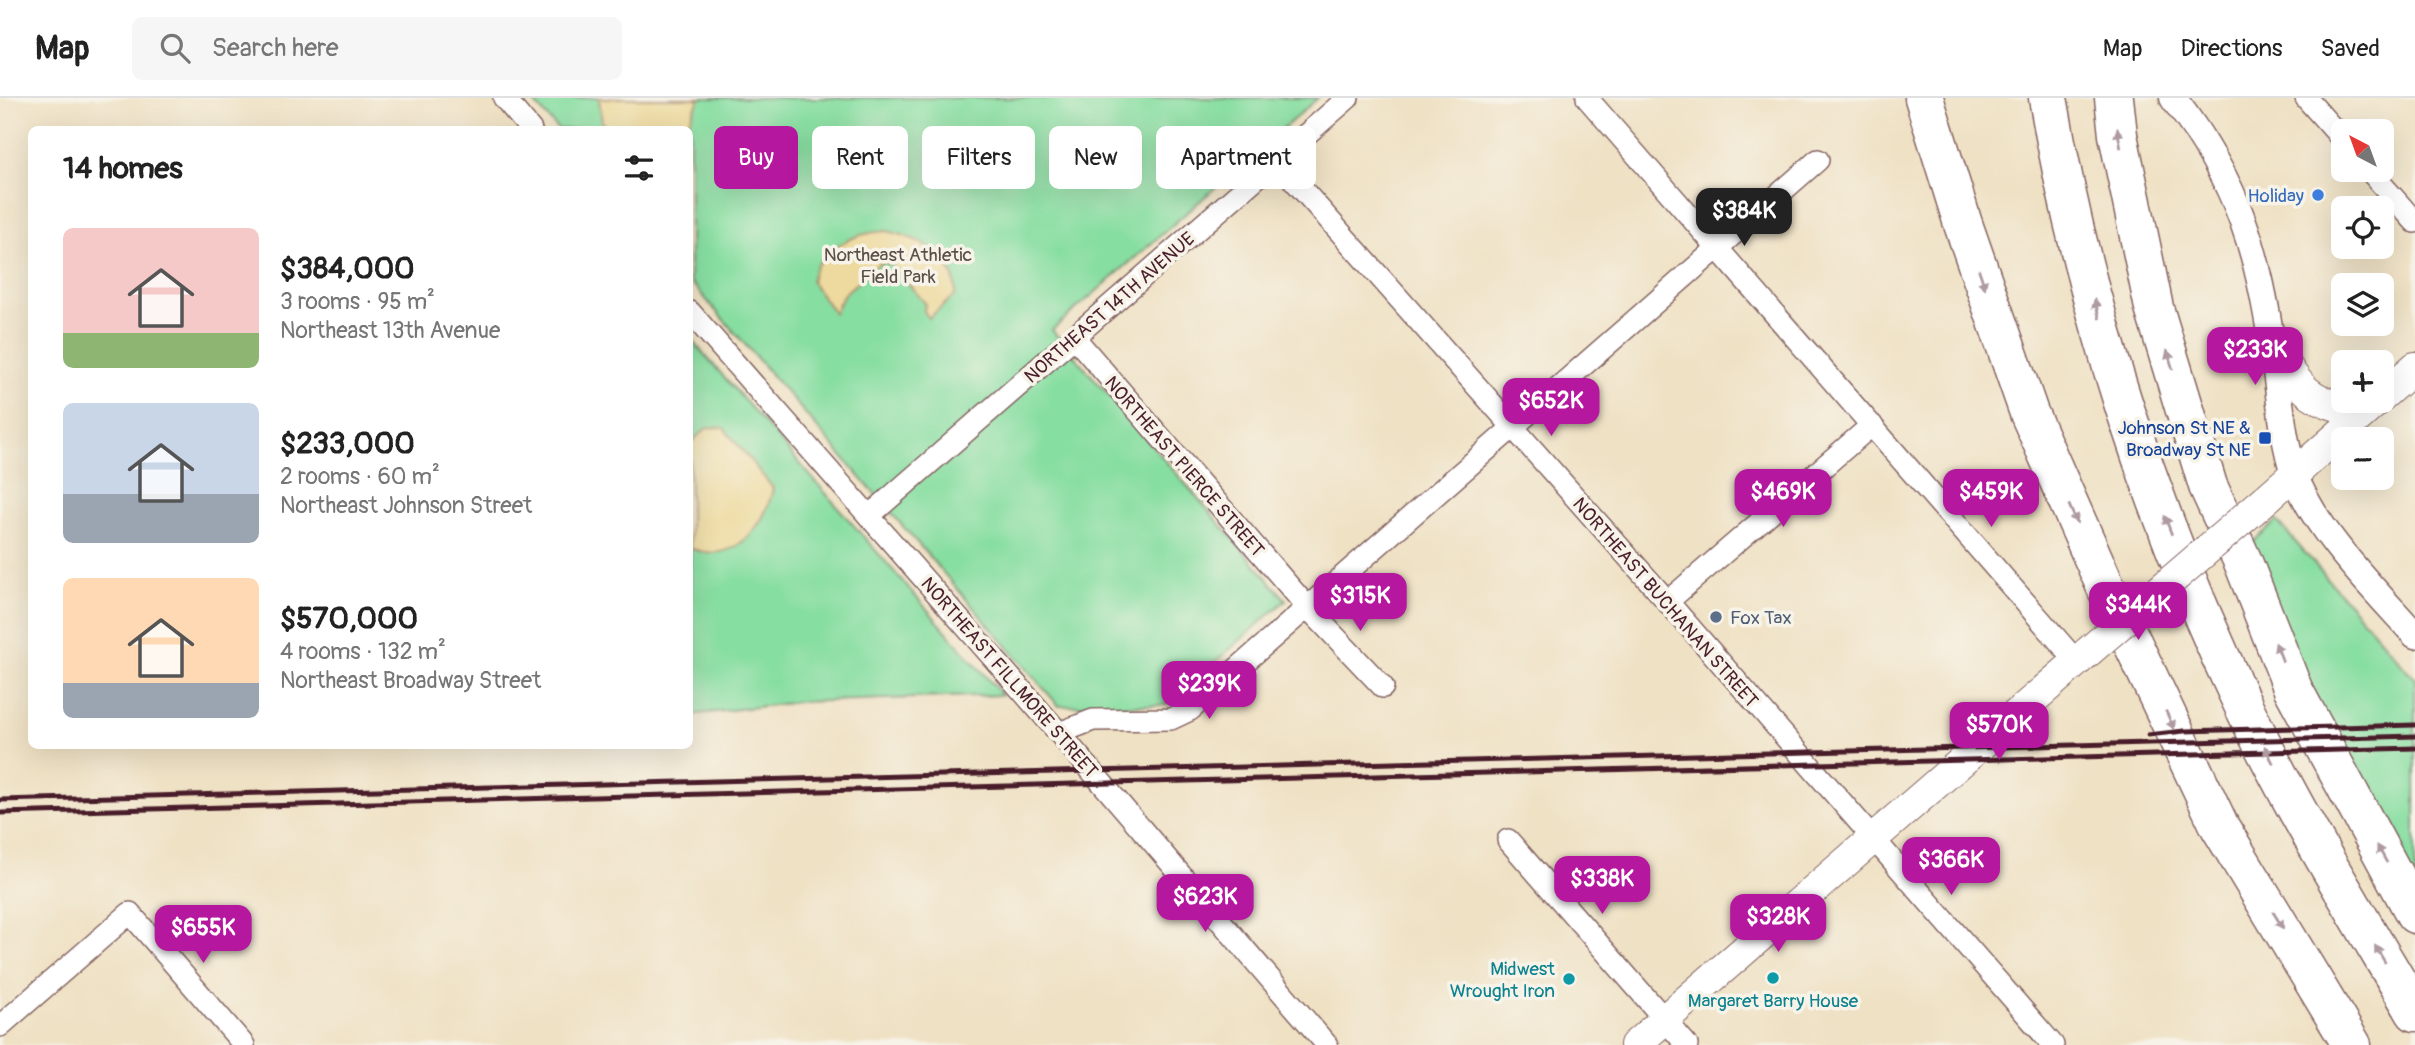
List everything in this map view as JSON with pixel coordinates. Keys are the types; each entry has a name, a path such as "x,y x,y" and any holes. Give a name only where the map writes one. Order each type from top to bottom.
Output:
{"highway":[{"path":"1910,98 1963,224"},
{"path":"1924,98 1963,224 2029,413 2104,583 2221,827 2352,1045"},
{"path":"2048,98 2056,145 2120,397 2200,610 2244,708 2308,832 2415,1012"},
{"path":"2113,98 2118,135 2154,308 2208,486 2244,562 2293,689 2415,914"}],"main road":[{"path":"2272,342 2306,393 2315,399 2331,400"},
{"path":"2394,386 2415,368"},
{"path":"1635,1045 2363,413"}],"street":[{"path":"504,98 528,126"},
{"name":"NORTHEAST 14TH AVENUE","path":"1316,126 1348,98"},
{"path":"1587,98 1872,425 2082,657"},
{"path":"2173,98 2197,129 2227,178 2252,240 2294,474 2312,509 2358,571 2415,635"},
{"path":"2306,98 2331,126"},
{"path":"1059,733 1093,720 1180,716 1308,608 1818,160"},
{"path":"2380,182 2415,222"},
{"name":"NORTHEAST 14TH AVENUE","path":"869,516 1244,189"},
{"name":"NORTHEAST BUCHANAN STREET","path":"1301,189 1667,602 2053,1045"},
{"name":"NORTHEAST FILLMORE STREET","path":"693,315 1059,733 1327,1045"},
{"name":"NORTHEAST PIERCE STREET","path":"1074,337 1308,608 1382,687"},
{"path":"1667,602 1872,425"},
{"path":"1508,840 1687,1045"},
{"path":"0,1026 130,913 244,1045"}],"green space":[{"name":"Northeast Athletic Field Park","path":"530,98 1318,98 1286,126 1156,126 1156,189 1214,189 1052,330 1286,600 1166,705 1059,706 693,284 693,126 555,126"},
{"path":"693,341 1002,695 798,702 693,715"},
{"path":"2277,521 2415,679 2415,886 2310,688 2248,546"}],"sand":[{"path":"599,98 700,98 686,126 606,126 602,122"},
{"path":"887,231 911,238 934,251 950,270 955,295 929,318 924,311 925,303 891,264 880,263 844,294 834,313 811,281 821,259 851,239"},
{"path":"708,427 724,428 773,488 763,517 755,529 745,540 720,552 693,549 693,440"}],"railway":[{"path":"2148,735 2184,731 2415,725"},
{"path":"0,800 2415,736"},
{"path":"0,813 2415,748"}],"place":[{"name":"Holiday","path":"2318,195"},
{"name":"Johnson St NE & Broadway St NE","path":"2265,438"},
{"name":"Fox Tax","path":"1716,617"},
{"name":"Margaret Barry House","path":"1773,978"},
{"name":"Midwest Wrought Iron","path":"1569,979"}]}
